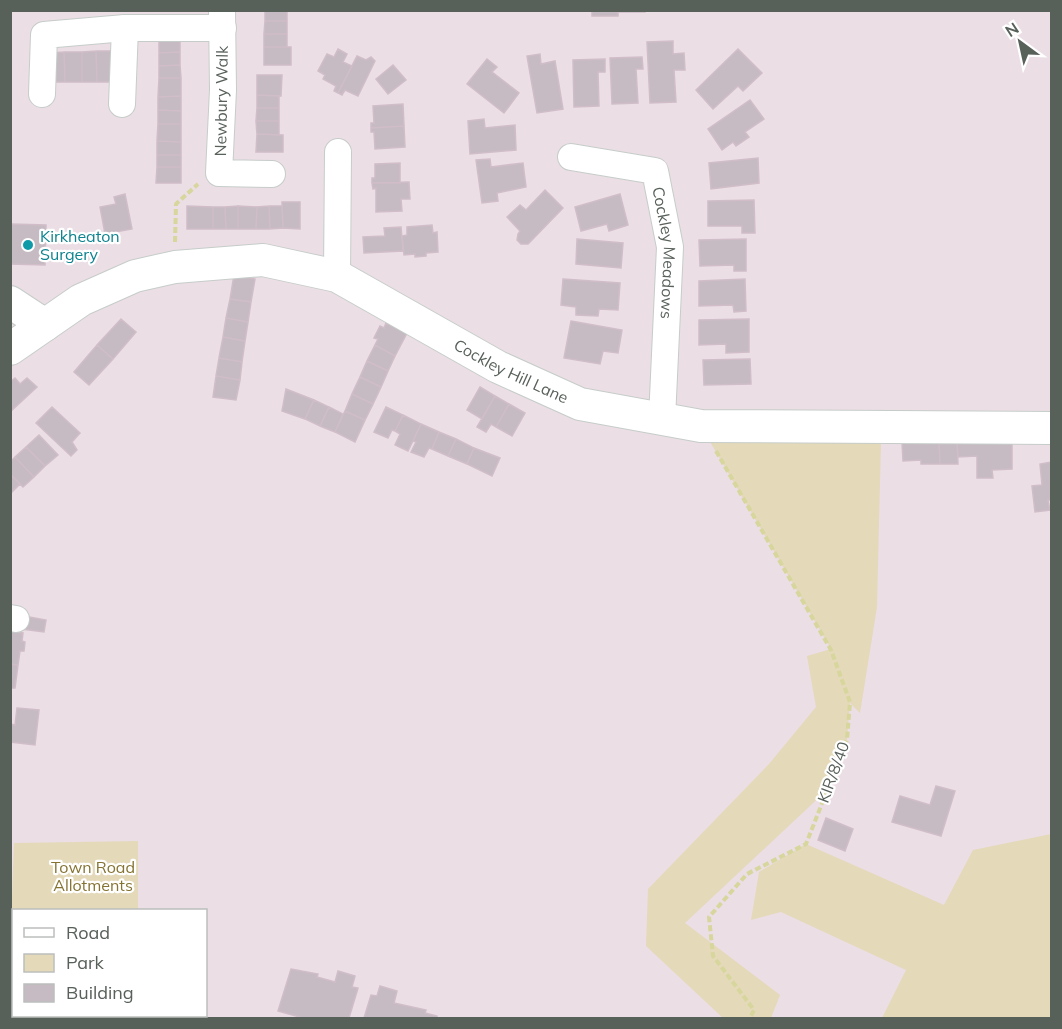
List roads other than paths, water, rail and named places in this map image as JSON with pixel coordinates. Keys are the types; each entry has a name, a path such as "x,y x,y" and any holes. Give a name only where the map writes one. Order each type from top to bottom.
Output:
{"street":[{"name":"Newbury Walk","path":"42,94 44,35 222,19 223,90 219,173 272,174"},
{"path":"122,104 124,28"},
{"path":"337,276 338,152"},
{"name":"Cockley Meadows","path":"571,157 655,171 670,247 662,419"},
{"name":"Cockley Hill Lane","path":"10,349 81,300 107,286 135,276 175,267 263,260 337,276 498,367 580,404 701,426 1052,428"},
{"path":"10,302 45,325"}],"place":[{"name":"Kirkheaton Surgery","path":"28,245"}],"park label":[{"name":"Town Road Allotments","path":"93,876"}]}
